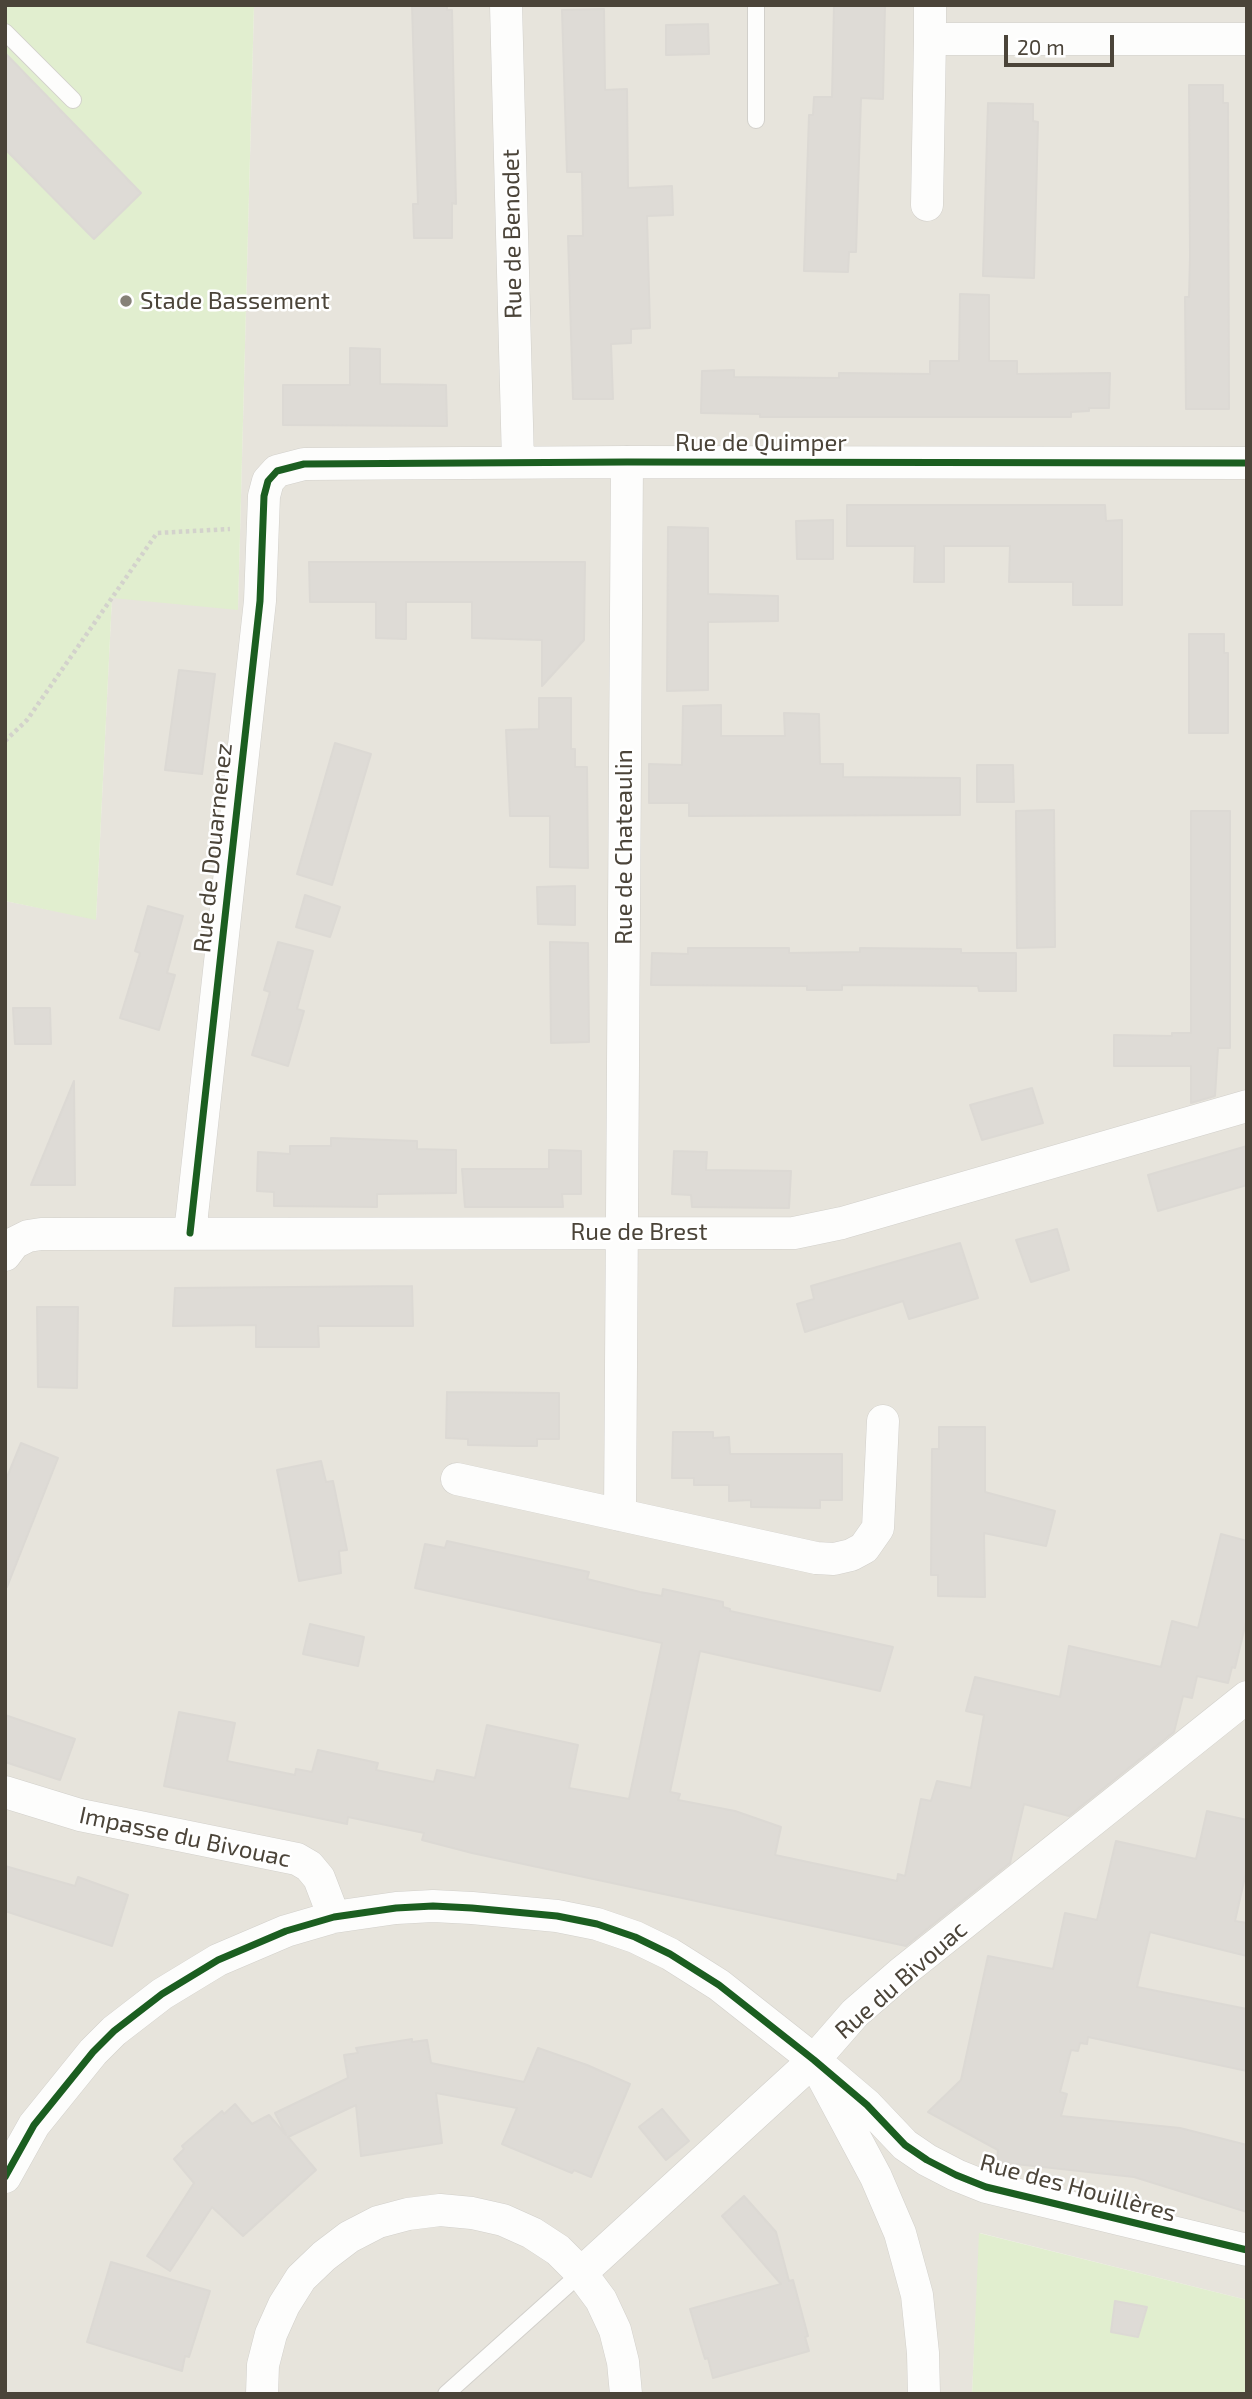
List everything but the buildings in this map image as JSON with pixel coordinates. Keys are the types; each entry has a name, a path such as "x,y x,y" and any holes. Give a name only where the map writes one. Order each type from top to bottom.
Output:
{"street":[{"name":"Rue de Benodet","path":"506,5 518,462"},
{"path":"928,205 930,5"},
{"path":"930,39 1247,39"},
{"name":"Rue de Quimper","path":"277,471 304,464 518,462 1247,463"},
{"name":"Rue de Chateaulin","path":"620,1515 627,462"},
{"name":"Rue de Douarnenez","path":"190,1233 259,612 264,496 268,481 277,471"},
{"name":"Rue de Brest","path":"8,1243 41,1234 794,1233 814,1230 1247,1106"},
{"path":"457,1479 816,1558 834,1559 864,1548 878,1528 883,1421"},
{"name":"Rue du Bivouac","path":"581,2273 814,2060 855,2013 900,1974 1247,1697"},
{"name":"Impasse du Bivouac","path":"5,1792 80,1815 298,1859 309,1866 319,1878 334,1917"},
{"name":"Rue des Houillères","path":"5,2177 34,2125 75,2072 107,2038 162,1994 218,1961 286,1931 368,1910 433,1906 510,1910 597,1924 635,1937 670,1954 719,1985 814,2060 867,2105 905,2145 956,2175 986,2188 1247,2250"},
{"path":"814,2060 876,2177 900,2233 916,2295 923,2353 924,2394"},
{"path":"261,2394 263,2365 271,2334 284,2305 301,2278 349,2237 377,2222 440,2210 503,2220 532,2233 581,2273 601,2300 615,2330 623,2362 626,2394"}],"lane":[{"path":"756,120 757,5"},
{"path":"5,32 74,100"},
{"name":"Rue du Bivouac","path":"446,2394 581,2273"}],"path":[{"path":"5,741 26,720 157,533 262,527"}],"shaded area":[{"path":"254,5 1247,5 1247,2300 980,2233 972,2394 5,2394 5,901 96,919 112,597 238,609"}],"green space":[{"name":"Stade Bassement","path":"5,5 254,5 238,610 112,598 96,920 5,901"},
{"path":"979,2233 1247,2300 1247,2394 972,2394"}],"cycle path":[{"path":"190,1233 260,601 264,496 268,481 277,471 304,464 1247,463"},
{"path":"5,2177 34,2125 93,2052 114,2031 162,1994 218,1960 286,1931 334,1917 396,1908 472,1908 557,1916 597,1924 635,1937 670,1954 719,1985 814,2060 867,2105 905,2145 956,2175 986,2187 1247,2250"}],"place":[{"name":"Stade Bassement","path":"126,301"}]}
